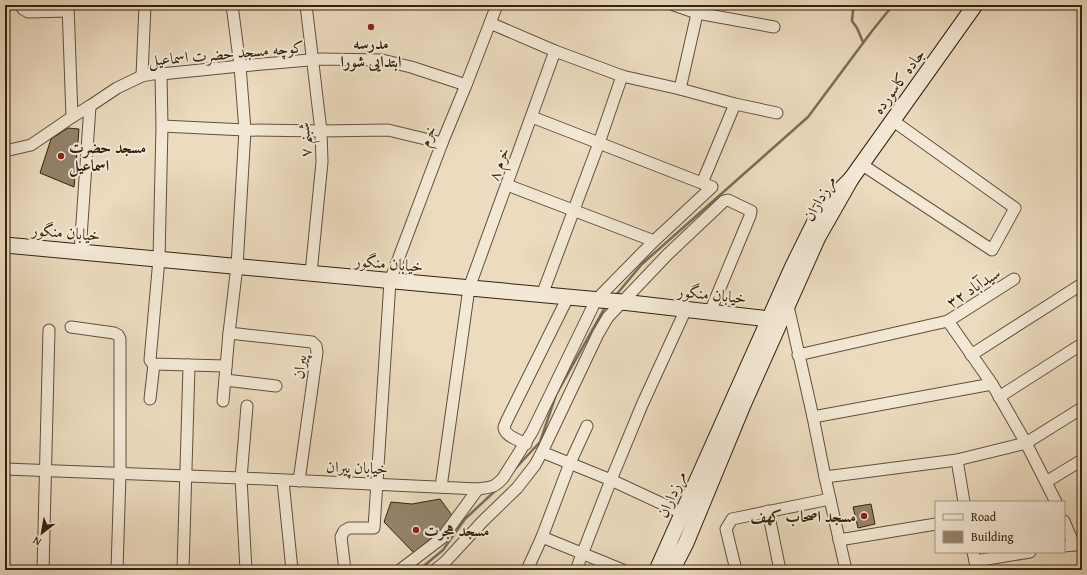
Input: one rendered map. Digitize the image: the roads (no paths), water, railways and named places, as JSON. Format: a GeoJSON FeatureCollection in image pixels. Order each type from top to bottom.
{"type":"FeatureCollection","features":[{"type":"Feature","properties":{"kind":"street"},"geometry":{"type":"LineString","coordinates":[[21,5],[23,9],[28,12],[68,8],[72,116]]}},
{"type":"Feature","properties":{"kind":"street"},"geometry":{"type":"LineString","coordinates":[[142,76],[145,5]]}},
{"type":"Feature","properties":{"kind":"street"},"geometry":{"type":"LineString","coordinates":[[224,401],[229,333],[237,266],[245,130],[240,66],[232,5]]}},
{"type":"Feature","properties":{"kind":"street","name":"شبنم ۷"},"geometry":{"type":"LineString","coordinates":[[306,5],[321,131],[322,162],[311,273]]}},
{"type":"Feature","properties":{"kind":"street","name":"خرم"},"geometry":{"type":"LineString","coordinates":[[345,570],[341,537],[344,531],[349,528],[374,528],[390,281],[442,143],[497,5]]}},
{"type":"Feature","properties":{"kind":"street"},"geometry":{"type":"LineString","coordinates":[[674,5],[698,9],[774,27]]}},
{"type":"Feature","properties":{"kind":"street","name":"جاده کاسورده"},"geometry":{"type":"LineString","coordinates":[[851,179],[975,5]]}},
{"type":"Feature","properties":{"kind":"street"},"geometry":{"type":"LineString","coordinates":[[680,89],[698,9]]}},
{"type":"Feature","properties":{"kind":"street"},"geometry":{"type":"LineString","coordinates":[[490,23],[555,51],[622,76],[777,113]]}},
{"type":"Feature","properties":{"kind":"street","name":"خرم ۸"},"geometry":{"type":"LineString","coordinates":[[441,487],[469,288],[508,185],[555,51]]}},
{"type":"Feature","properties":{"kind":"street","name":"کوچه مسجد حضرت اسماعیل"},"geometry":{"type":"LineString","coordinates":[[5,150],[31,145],[72,116],[117,88],[142,76],[152,74],[320,59],[382,60],[411,67],[466,85]]}},
{"type":"Feature","properties":{"kind":"street"},"geometry":{"type":"LineString","coordinates":[[161,74],[162,126],[159,259],[150,360],[154,364],[226,366]]}},
{"type":"Feature","properties":{"kind":"street"},"geometry":{"type":"LineString","coordinates":[[542,295],[599,143],[622,76]]}},
{"type":"Feature","properties":{"kind":"street"},"geometry":{"type":"LineString","coordinates":[[532,117],[702,183],[735,104]]}},
{"type":"Feature","properties":{"kind":"street"},"geometry":{"type":"LineString","coordinates":[[80,252],[90,106]]}},
{"type":"Feature","properties":{"kind":"street"},"geometry":{"type":"LineString","coordinates":[[861,164],[992,250],[1015,208],[892,120]]}},
{"type":"Feature","properties":{"kind":"street"},"geometry":{"type":"LineString","coordinates":[[162,126],[245,130],[388,130],[442,143]]}},
{"type":"Feature","properties":{"kind":"street","name":"مرزداران"},"geometry":{"type":"LineString","coordinates":[[672,570],[686,543],[743,405],[818,237],[851,179]]}},
{"type":"Feature","properties":{"kind":"street","name":"مرزداران"},"geometry":{"type":"LineString","coordinates":[[657,570],[792,268],[822,209],[851,179]]}},
{"type":"Feature","properties":{"kind":"street","name":"خیابان پیران"},"geometry":{"type":"LineString","coordinates":[[5,469],[478,489],[492,487],[498,484],[503,478],[526,444],[596,300],[654,241],[712,187],[702,183]]}},
{"type":"Feature","properties":{"kind":"street"},"geometry":{"type":"LineString","coordinates":[[508,185],[654,241]]}},
{"type":"Feature","properties":{"kind":"street"},"geometry":{"type":"LineString","coordinates":[[435,570],[445,562],[483,521],[517,488],[532,470],[598,334],[608,317],[667,255],[724,201],[728,200],[751,212],[710,312]]}},
{"type":"Feature","properties":{"kind":"street","name":"خیابان منگور"},"geometry":{"type":"LineString","coordinates":[[5,244],[622,302],[769,318]]}},
{"type":"Feature","properties":{"kind":"street","name":"سیدآباد ۳۲"},"geometry":{"type":"LineString","coordinates":[[798,355],[948,321],[1014,279]]}},
{"type":"Feature","properties":{"kind":"street"},"geometry":{"type":"LineString","coordinates":[[972,355],[1082,284]]}},
{"type":"Feature","properties":{"kind":"street"},"geometry":{"type":"LineString","coordinates":[[526,444],[510,436],[504,427],[506,420],[568,297]]}},
{"type":"Feature","properties":{"kind":"street"},"geometry":{"type":"LineString","coordinates":[[788,306],[846,570]]}},
{"type":"Feature","properties":{"kind":"street"},"geometry":{"type":"LineString","coordinates":[[576,570],[611,480],[686,309]]}},
{"type":"Feature","properties":{"kind":"street"},"geometry":{"type":"LineString","coordinates":[[948,321],[992,384],[1026,443],[1056,501]]}},
{"type":"Feature","properties":{"kind":"street"},"geometry":{"type":"LineString","coordinates":[[71,327],[114,333],[120,338],[120,474],[117,570]]}},
{"type":"Feature","properties":{"kind":"street"},"geometry":{"type":"LineString","coordinates":[[43,570],[49,330]]}},
{"type":"Feature","properties":{"kind":"street","name":"پیران"},"geometry":{"type":"LineString","coordinates":[[229,333],[312,342],[316,346],[317,352],[299,481]]}},
{"type":"Feature","properties":{"kind":"street"},"geometry":{"type":"LineString","coordinates":[[999,397],[1082,344]]}},
{"type":"Feature","properties":{"kind":"street"},"geometry":{"type":"LineString","coordinates":[[150,399],[154,364]]}},
{"type":"Feature","properties":{"kind":"street"},"geometry":{"type":"LineString","coordinates":[[183,570],[188,365]]}},
{"type":"Feature","properties":{"kind":"street"},"geometry":{"type":"LineString","coordinates":[[225,380],[276,386]]}},
{"type":"Feature","properties":{"kind":"street"},"geometry":{"type":"LineString","coordinates":[[813,417],[992,384]]}},
{"type":"Feature","properties":{"kind":"street"},"geometry":{"type":"LineString","coordinates":[[246,570],[241,478],[247,406]]}},
{"type":"Feature","properties":{"kind":"street"},"geometry":{"type":"LineString","coordinates":[[825,477],[957,460],[1026,443],[1082,408]]}},
{"type":"Feature","properties":{"kind":"street"},"geometry":{"type":"LineString","coordinates":[[527,570],[542,537],[570,463],[587,426]]}},
{"type":"Feature","properties":{"kind":"street"},"geometry":{"type":"LineString","coordinates":[[542,452],[611,480],[682,513]]}},
{"type":"Feature","properties":{"kind":"street"},"geometry":{"type":"LineString","coordinates":[[957,460],[964,501]]}},
{"type":"Feature","properties":{"kind":"street"},"geometry":{"type":"LineString","coordinates":[[1046,482],[1082,460]]}},
{"type":"Feature","properties":{"kind":"street"},"geometry":{"type":"LineString","coordinates":[[283,481],[292,570]]}},
{"type":"Feature","properties":{"kind":"street"},"geometry":{"type":"LineString","coordinates":[[400,570],[442,538],[478,489]]}},
{"type":"Feature","properties":{"kind":"street"},"geometry":{"type":"LineString","coordinates":[[736,570],[726,529],[732,519],[830,499]]}},
{"type":"Feature","properties":{"kind":"street"},"geometry":{"type":"LineString","coordinates":[[768,511],[780,570]]}},
{"type":"Feature","properties":{"kind":"street"},"geometry":{"type":"LineString","coordinates":[[840,540],[935,524]]}},
{"type":"Feature","properties":{"kind":"street"},"geometry":{"type":"LineString","coordinates":[[1065,524],[1073,544]]}},
{"type":"Feature","properties":{"kind":"street"},"geometry":{"type":"LineString","coordinates":[[542,537],[623,570]]}},
{"type":"Feature","properties":{"kind":"street"},"geometry":{"type":"LineString","coordinates":[[975,561],[1024,553]]}},
{"type":"Feature","properties":{"kind":"waterway"},"geometry":{"type":"LineString","coordinates":[[858,5],[853,10],[852,21],[863,42]]}},
{"type":"Feature","properties":{"kind":"waterway"},"geometry":{"type":"LineString","coordinates":[[616,295],[642,264],[808,117],[893,5]]}},
{"type":"Feature","properties":{"kind":"waterway"},"geometry":{"type":"LineString","coordinates":[[514,470],[540,442],[556,395],[607,305]]}},
{"type":"Feature","properties":{"kind":"waterway"},"geometry":{"type":"LineString","coordinates":[[419,570],[443,550],[465,519],[496,490]]}},
{"type":"Feature","properties":{"kind":"place","name":"مدرسه ابتدایی شورا"},"geometry":{"type":"Point","coordinates":[371,27]}},
{"type":"Feature","properties":{"kind":"place","name":"مسجد حضرت اسماعیل"},"geometry":{"type":"Point","coordinates":[61,156]}},
{"type":"Feature","properties":{"kind":"place","name":"مسجد اصحاب کهف"},"geometry":{"type":"Point","coordinates":[864,516]}},
{"type":"Feature","properties":{"kind":"place","name":"مسجد هجرت"},"geometry":{"type":"Point","coordinates":[416,530]}}]}
